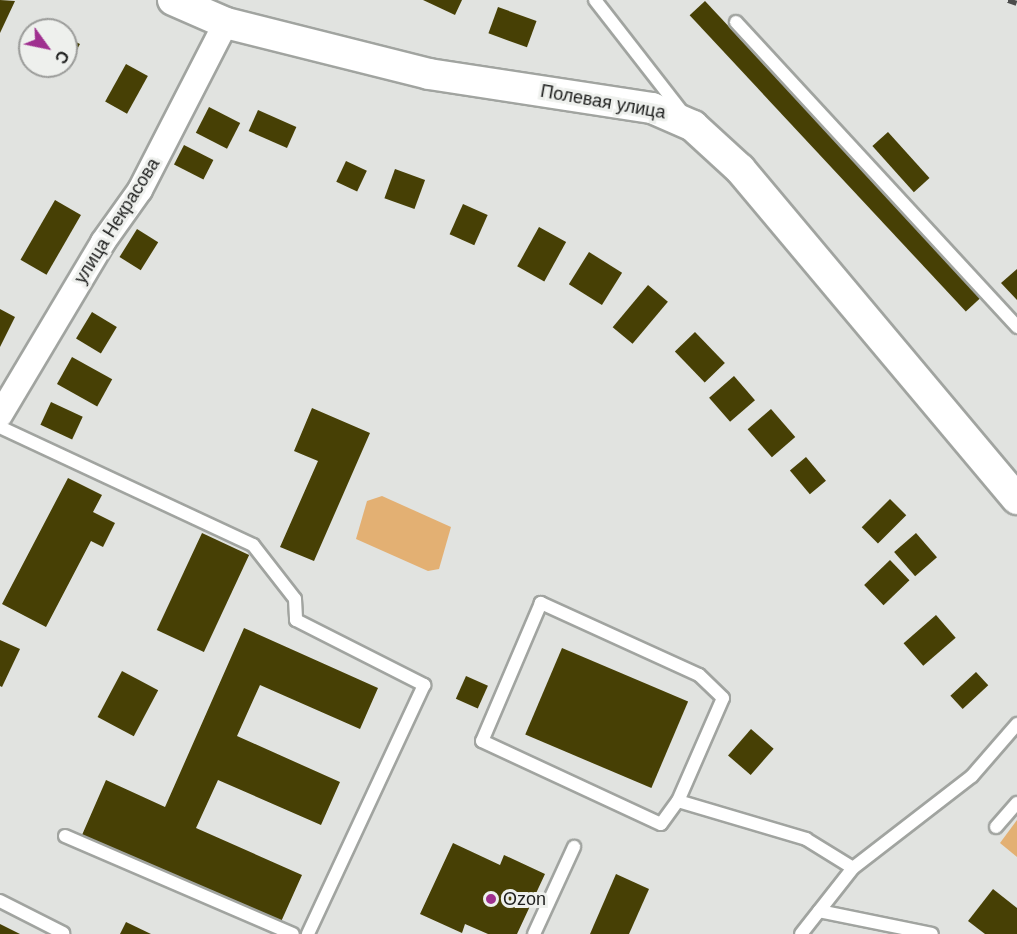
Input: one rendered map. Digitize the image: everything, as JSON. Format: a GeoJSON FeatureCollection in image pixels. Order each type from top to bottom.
{"type":"FeatureCollection","features":[{"type":"Feature","properties":{"kind":"street","name":"Полевая улица"},"geometry":{"type":"LineString","coordinates":[[173,0],[226,23],[429,74],[652,108],[693,126],[740,169],[1015,491]]}},
{"type":"Feature","properties":{"kind":"street","name":"улица Некрасова"},"geometry":{"type":"LineString","coordinates":[[0,415],[103,242],[140,190],[226,23]]}},
{"type":"Feature","properties":{"kind":"lane"},"geometry":{"type":"LineString","coordinates":[[595,0],[693,126]]}},
{"type":"Feature","properties":{"kind":"lane"},"geometry":{"type":"LineString","coordinates":[[736,22],[1017,327]]}},
{"type":"Feature","properties":{"kind":"lane"},"geometry":{"type":"LineString","coordinates":[[0,427],[253,545],[295,599],[296,620],[424,685],[308,934]]}},
{"type":"Feature","properties":{"kind":"lane"},"geometry":{"type":"LineString","coordinates":[[541,603],[699,675],[723,698],[678,801],[661,824],[482,741],[541,603]]}},
{"type":"Feature","properties":{"kind":"lane"},"geometry":{"type":"LineString","coordinates":[[801,934],[853,868],[972,776],[1017,724]]}},
{"type":"Feature","properties":{"kind":"lane"},"geometry":{"type":"LineString","coordinates":[[678,801],[806,839],[853,868]]}},
{"type":"Feature","properties":{"kind":"lane"},"geometry":{"type":"LineString","coordinates":[[996,826],[1017,803]]}},
{"type":"Feature","properties":{"kind":"lane"},"geometry":{"type":"LineString","coordinates":[[65,836],[294,934]]}},
{"type":"Feature","properties":{"kind":"lane"},"geometry":{"type":"LineString","coordinates":[[534,934],[574,847]]}},
{"type":"Feature","properties":{"kind":"lane"},"geometry":{"type":"LineString","coordinates":[[0,901],[63,933]]}},
{"type":"Feature","properties":{"kind":"lane"},"geometry":{"type":"LineString","coordinates":[[819,911],[932,934]]}},
{"type":"Feature","properties":{"kind":"shaded area"},"geometry":{"type":"Polygon","coordinates":[[[382,496],[451,527],[439,569],[428,571],[356,539],[367,501],[382,496]]]}},
{"type":"Feature","properties":{"kind":"shaded area"},"geometry":{"type":"Polygon","coordinates":[[[1017,820],[1017,857],[1000,843],[1017,820]]]}},
{"type":"Feature","properties":{"kind":"building"},"geometry":{"type":"Polygon","coordinates":[[[0,0],[15,1],[0,33],[0,0]]]}},
{"type":"Feature","properties":{"kind":"building"},"geometry":{"type":"Polygon","coordinates":[[[423,0],[462,0],[455,15],[423,0]]]}},
{"type":"Feature","properties":{"kind":"building"},"geometry":{"type":"Polygon","coordinates":[[[705,1],[981,297],[966,312],[690,15],[705,1]]]}},
{"type":"Feature","properties":{"kind":"building"},"geometry":{"type":"Polygon","coordinates":[[[498,7],[537,21],[527,47],[488,33],[498,7]]]}},
{"type":"Feature","properties":{"kind":"building"},"geometry":{"type":"Polygon","coordinates":[[[126,64],[148,76],[127,114],[105,102],[126,64]]]}},
{"type":"Feature","properties":{"kind":"building"},"geometry":{"type":"Polygon","coordinates":[[[209,107],[240,123],[227,149],[196,133],[209,107]]]}},
{"type":"Feature","properties":{"kind":"building"},"geometry":{"type":"Polygon","coordinates":[[[258,110],[296,127],[287,148],[249,131],[258,110]]]}},
{"type":"Feature","properties":{"kind":"building"},"geometry":{"type":"Polygon","coordinates":[[[888,132],[929,178],[914,192],[872,146],[888,132]]]}},
{"type":"Feature","properties":{"kind":"building"},"geometry":{"type":"Polygon","coordinates":[[[184,145],[213,160],[203,180],[174,165],[184,145]]]}},
{"type":"Feature","properties":{"kind":"building"},"geometry":{"type":"Polygon","coordinates":[[[346,161],[367,171],[357,192],[336,182],[346,161]]]}},
{"type":"Feature","properties":{"kind":"building"},"geometry":{"type":"Polygon","coordinates":[[[395,169],[425,180],[414,209],[384,198],[395,169]]]}},
{"type":"Feature","properties":{"kind":"building"},"geometry":{"type":"Polygon","coordinates":[[[55,200],[81,215],[46,275],[21,260],[55,200]]]}},
{"type":"Feature","properties":{"kind":"building"},"geometry":{"type":"Polygon","coordinates":[[[463,204],[488,215],[474,245],[450,234],[463,204]]]}},
{"type":"Feature","properties":{"kind":"building"},"geometry":{"type":"Polygon","coordinates":[[[539,227],[566,242],[544,281],[517,266],[539,227]]]}},
{"type":"Feature","properties":{"kind":"building"},"geometry":{"type":"Polygon","coordinates":[[[137,229],[158,242],[141,270],[120,257],[137,229]]]}},
{"type":"Feature","properties":{"kind":"building"},"geometry":{"type":"Polygon","coordinates":[[[589,252],[622,273],[602,305],[569,284],[589,252]]]}},
{"type":"Feature","properties":{"kind":"building"},"geometry":{"type":"Polygon","coordinates":[[[1017,269],[1017,300],[1001,283],[1017,269]]]}},
{"type":"Feature","properties":{"kind":"building"},"geometry":{"type":"Polygon","coordinates":[[[648,285],[668,302],[633,344],[613,327],[648,285]]]}},
{"type":"Feature","properties":{"kind":"building"},"geometry":{"type":"Polygon","coordinates":[[[0,309],[15,317],[0,347],[0,309]]]}},
{"type":"Feature","properties":{"kind":"building"},"geometry":{"type":"Polygon","coordinates":[[[92,312],[117,327],[101,354],[76,339],[92,312]]]}},
{"type":"Feature","properties":{"kind":"building"},"geometry":{"type":"Polygon","coordinates":[[[695,332],[725,363],[705,382],[675,351],[695,332]]]}},
{"type":"Feature","properties":{"kind":"building"},"geometry":{"type":"Polygon","coordinates":[[[72,357],[112,379],[97,406],[57,384],[72,357]]]}},
{"type":"Feature","properties":{"kind":"building"},"geometry":{"type":"Polygon","coordinates":[[[734,376],[755,400],[730,422],[709,398],[734,376]]]}},
{"type":"Feature","properties":{"kind":"building"},"geometry":{"type":"Polygon","coordinates":[[[51,402],[83,417],[72,439],[40,425],[51,402]]]}},
{"type":"Feature","properties":{"kind":"building"},"geometry":{"type":"Polygon","coordinates":[[[312,408],[370,433],[314,561],[280,547],[318,461],[294,451],[312,408]]]}},
{"type":"Feature","properties":{"kind":"building"},"geometry":{"type":"Polygon","coordinates":[[[771,409],[795,437],[772,457],[748,429],[771,409]]]}},
{"type":"Feature","properties":{"kind":"building"},"geometry":{"type":"Polygon","coordinates":[[[806,457],[826,481],[810,494],[790,470],[806,457]]]}},
{"type":"Feature","properties":{"kind":"building"},"geometry":{"type":"Polygon","coordinates":[[[68,478],[102,495],[93,512],[115,523],[103,547],[91,541],[46,627],[2,604],[68,478]]]}},
{"type":"Feature","properties":{"kind":"building"},"geometry":{"type":"Polygon","coordinates":[[[890,499],[906,515],[878,544],[862,527],[890,499]]]}},
{"type":"Feature","properties":{"kind":"building"},"geometry":{"type":"Polygon","coordinates":[[[202,533],[249,555],[204,652],[157,630],[202,533]]]}},
{"type":"Feature","properties":{"kind":"building"},"geometry":{"type":"Polygon","coordinates":[[[916,533],[937,557],[915,576],[894,552],[916,533]]]}},
{"type":"Feature","properties":{"kind":"building"},"geometry":{"type":"Polygon","coordinates":[[[890,560],[909,580],[884,605],[864,585],[890,560]]]}},
{"type":"Feature","properties":{"kind":"building"},"geometry":{"type":"Polygon","coordinates":[[[936,615],[956,638],[923,666],[904,643],[936,615]]]}},
{"type":"Feature","properties":{"kind":"building"},"geometry":{"type":"Polygon","coordinates":[[[244,628],[378,688],[360,729],[260,685],[237,736],[340,782],[321,825],[218,780],[196,828],[302,875],[280,924],[82,835],[106,780],[165,807],[244,628]]]}},
{"type":"Feature","properties":{"kind":"building"},"geometry":{"type":"Polygon","coordinates":[[[0,640],[20,649],[2,687],[0,686],[0,640]]]}},
{"type":"Feature","properties":{"kind":"building"},"geometry":{"type":"Polygon","coordinates":[[[562,648],[688,702],[651,788],[525,735],[562,648]]]}},
{"type":"Feature","properties":{"kind":"building"},"geometry":{"type":"Polygon","coordinates":[[[122,671],[158,690],[134,736],[98,717],[122,671]]]}},
{"type":"Feature","properties":{"kind":"building"},"geometry":{"type":"Polygon","coordinates":[[[976,672],[988,685],[963,709],[950,696],[976,672]]]}},
{"type":"Feature","properties":{"kind":"building"},"geometry":{"type":"Polygon","coordinates":[[[466,676],[488,686],[478,709],[456,699],[466,676]]]}},
{"type":"Feature","properties":{"kind":"building"},"geometry":{"type":"Polygon","coordinates":[[[751,729],[774,749],[751,775],[728,755],[751,729]]]}},
{"type":"Feature","properties":{"kind":"building"},"geometry":{"type":"Polygon","coordinates":[[[453,843],[500,865],[504,855],[545,874],[517,934],[488,934],[465,924],[462,933],[420,914],[453,843]]]}},
{"type":"Feature","properties":{"kind":"building"},"geometry":{"type":"Polygon","coordinates":[[[616,874],[649,889],[629,934],[590,934],[616,874]]]}},
{"type":"Feature","properties":{"kind":"building"},"geometry":{"type":"Polygon","coordinates":[[[993,889],[1017,908],[1017,934],[985,934],[968,921],[993,889]]]}},
{"type":"Feature","properties":{"kind":"building"},"geometry":{"type":"Polygon","coordinates":[[[126,922],[151,934],[120,934],[126,922]]]}},
{"type":"Feature","properties":{"kind":"building"},"geometry":{"type":"Polygon","coordinates":[[[0,924],[20,934],[0,934],[0,924]]]}},
{"type":"Feature","properties":{"kind":"railway"},"geometry":{"type":"LineString","coordinates":[[1008,0],[1017,3]]}},
{"type":"Feature","properties":{"kind":"place","name":"Ozon"},"geometry":{"type":"Point","coordinates":[491,899]}}]}
